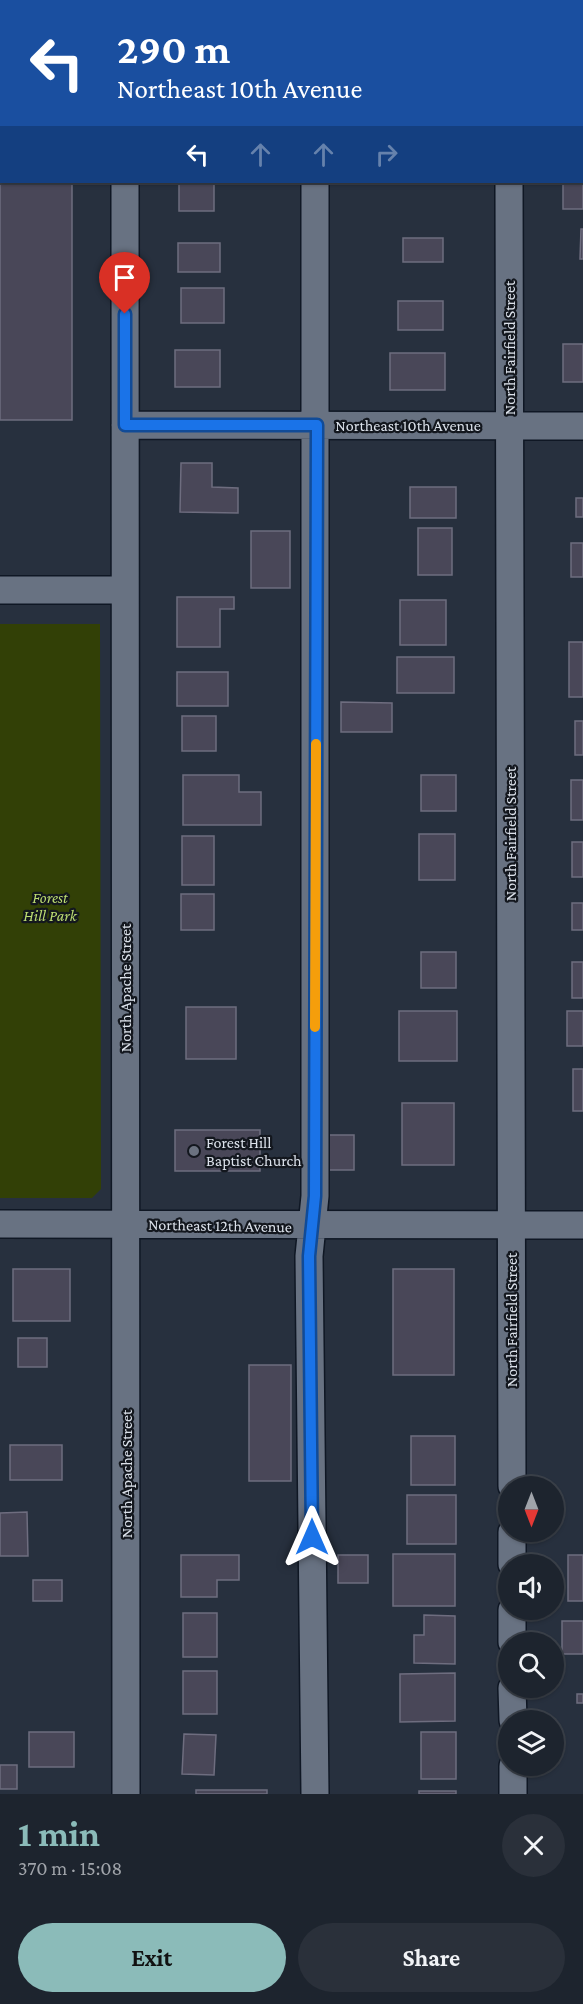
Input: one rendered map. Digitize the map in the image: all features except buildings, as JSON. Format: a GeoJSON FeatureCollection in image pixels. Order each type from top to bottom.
{"type":"FeatureCollection","features":[{"type":"Feature","properties":{"kind":"street","name":"North Apache Street"},"geometry":{"type":"LineString","coordinates":[[125,183],[126,1794]]}},
{"type":"Feature","properties":{"kind":"street"},"geometry":{"type":"LineString","coordinates":[[315,183],[317,425],[315,1173],[309,1256],[315,1794]]}},
{"type":"Feature","properties":{"kind":"street","name":"North Fairfield Street"},"geometry":{"type":"LineString","coordinates":[[509,183],[512,1476]]}},
{"type":"Feature","properties":{"kind":"street","name":"Northeast 10th Avenue"},"geometry":{"type":"LineString","coordinates":[[125,425],[583,426]]}},
{"type":"Feature","properties":{"kind":"street"},"geometry":{"type":"LineString","coordinates":[[0,590],[124,590]]}},
{"type":"Feature","properties":{"kind":"street","name":"Northeast 12th Avenue"},"geometry":{"type":"LineString","coordinates":[[0,1224],[583,1225]]}},
{"type":"Feature","properties":{"kind":"street"},"geometry":{"type":"LineString","coordinates":[[513,1776],[513,1794]]}},
{"type":"Feature","properties":{"kind":"green space","name":"Forest Hill Park"},"geometry":{"type":"Polygon","coordinates":[[[0,624],[100,624],[101,1189],[92,1198],[0,1198],[0,624]]]}},
{"type":"Feature","properties":{"kind":"slow traffic"},"geometry":{"type":"LineString","coordinates":[[315,1027],[316,744]]}},
{"type":"Feature","properties":{"kind":"place","name":"Forest Hill Baptist Church"},"geometry":{"type":"Point","coordinates":[194,1151]}},
{"type":"Feature","properties":{"kind":"route"},"geometry":{"type":"LineString","coordinates":[[125,314],[125,425],[317,425],[315,1196],[309,1256],[312,1537]]}}]}
